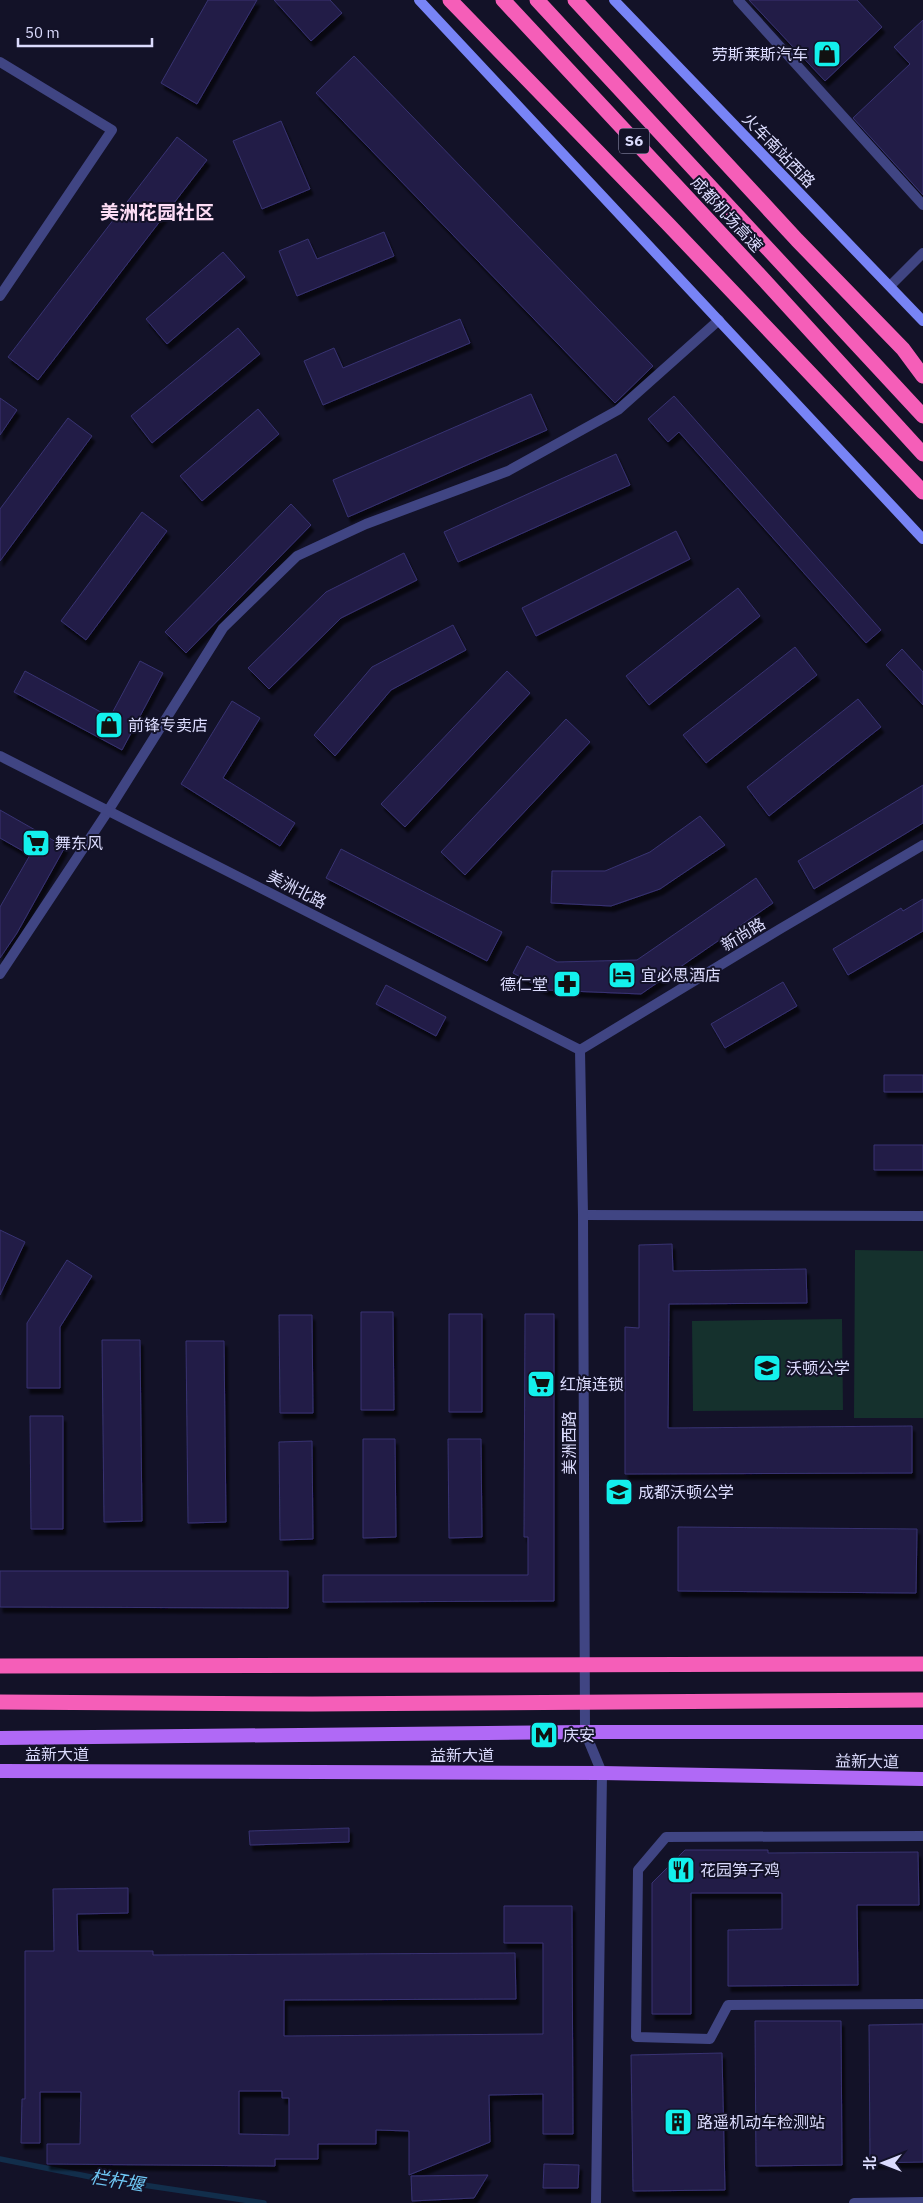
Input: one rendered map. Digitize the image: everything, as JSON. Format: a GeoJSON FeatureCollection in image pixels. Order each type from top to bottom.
{"type":"FeatureCollection","features":[{"type":"Feature","properties":{"kind":"highway"},"geometry":{"type":"LineString","coordinates":[[450,0],[668,224],[923,492]]}},
{"type":"Feature","properties":{"kind":"highway","name":"成都机场高速"},"geometry":{"type":"LineString","coordinates":[[503,0],[772,288],[923,454]]}},
{"type":"Feature","properties":{"kind":"highway","name":"成都机场高速"},"geometry":{"type":"LineString","coordinates":[[537,0],[923,416]]}},
{"type":"Feature","properties":{"kind":"highway"},"geometry":{"type":"LineString","coordinates":[[575,0],[797,240],[903,349],[923,376]]}},
{"type":"Feature","properties":{"kind":"highway"},"geometry":{"type":"LineString","coordinates":[[0,1666],[923,1664]]}},
{"type":"Feature","properties":{"kind":"highway"},"geometry":{"type":"LineString","coordinates":[[0,1702],[322,1704],[923,1700]]}},
{"type":"Feature","properties":{"kind":"main road"},"geometry":{"type":"LineString","coordinates":[[420,0],[923,539]]}},
{"type":"Feature","properties":{"kind":"main road","name":"火车南站西路"},"geometry":{"type":"LineString","coordinates":[[614,0],[923,321]]}},
{"type":"Feature","properties":{"kind":"main road","name":"益新大道"},"geometry":{"type":"LineString","coordinates":[[0,1738],[585,1732],[923,1732]]}},
{"type":"Feature","properties":{"kind":"main road","name":"益新大道"},"geometry":{"type":"LineString","coordinates":[[0,1772],[602,1773],[923,1779]]}},
{"type":"Feature","properties":{"kind":"street"},"geometry":{"type":"LineString","coordinates":[[738,0],[923,205]]}},
{"type":"Feature","properties":{"kind":"street"},"geometry":{"type":"LineString","coordinates":[[0,62],[112,130],[0,296]]}},
{"type":"Feature","properties":{"kind":"street"},"geometry":{"type":"LineString","coordinates":[[890,286],[923,253]]}},
{"type":"Feature","properties":{"kind":"street"},"geometry":{"type":"LineString","coordinates":[[0,974],[108,811],[224,628],[297,556],[366,524],[508,471],[618,410],[718,320]]}},
{"type":"Feature","properties":{"kind":"street","name":"美洲北路"},"geometry":{"type":"LineString","coordinates":[[0,756],[580,1050]]}},
{"type":"Feature","properties":{"kind":"street","name":"新尚路"},"geometry":{"type":"LineString","coordinates":[[580,1050],[923,845]]}},
{"type":"Feature","properties":{"kind":"street","name":"美洲西路"},"geometry":{"type":"LineString","coordinates":[[580,1050],[583,1215],[585,1732],[602,1773]]}},
{"type":"Feature","properties":{"kind":"street"},"geometry":{"type":"LineString","coordinates":[[583,1215],[923,1216]]}},
{"type":"Feature","properties":{"kind":"street"},"geometry":{"type":"LineString","coordinates":[[596,2203],[602,1773]]}},
{"type":"Feature","properties":{"kind":"street"},"geometry":{"type":"LineString","coordinates":[[923,1836],[666,1837],[638,1870],[636,2037],[710,2039],[728,2006],[923,2004]]}},
{"type":"Feature","properties":{"kind":"street"},"geometry":{"type":"LineString","coordinates":[[854,2203],[923,2202]]}},
{"type":"Feature","properties":{"kind":"green space"},"geometry":{"type":"Polygon","coordinates":[[[855,1250],[923,1251],[923,1418],[854,1418],[855,1250]]]}},
{"type":"Feature","properties":{"kind":"green space"},"geometry":{"type":"Polygon","coordinates":[[[842,1319],[843,1410],[693,1411],[692,1321],[842,1319]]]}},
{"type":"Feature","properties":{"kind":"building"},"geometry":{"type":"Polygon","coordinates":[[[208,0],[257,0],[197,104],[161,83],[208,0]]]}},
{"type":"Feature","properties":{"kind":"building"},"geometry":{"type":"Polygon","coordinates":[[[274,0],[330,0],[342,13],[311,41],[274,0]]]}},
{"type":"Feature","properties":{"kind":"building","name":"劳斯莱斯汽车"},"geometry":{"type":"Polygon","coordinates":[[[749,0],[857,0],[882,27],[825,81],[749,0]]]}},
{"type":"Feature","properties":{"kind":"building"},"geometry":{"type":"Polygon","coordinates":[[[923,20],[923,195],[853,118],[910,64],[894,47],[923,20]]]}},
{"type":"Feature","properties":{"kind":"building"},"geometry":{"type":"Polygon","coordinates":[[[354,56],[653,366],[615,403],[316,93],[354,56]]]}},
{"type":"Feature","properties":{"kind":"building"},"geometry":{"type":"Polygon","coordinates":[[[281,121],[310,189],[262,209],[233,141],[281,121]]]}},
{"type":"Feature","properties":{"kind":"building"},"geometry":{"type":"Polygon","coordinates":[[[177,137],[207,160],[38,380],[8,357],[177,137]]]}},
{"type":"Feature","properties":{"kind":"building"},"geometry":{"type":"Polygon","coordinates":[[[384,232],[394,256],[297,296],[279,251],[308,239],[317,259],[384,232]]]}},
{"type":"Feature","properties":{"kind":"building"},"geometry":{"type":"Polygon","coordinates":[[[223,252],[245,277],[167,344],[146,319],[223,252]]]}},
{"type":"Feature","properties":{"kind":"building"},"geometry":{"type":"Polygon","coordinates":[[[460,319],[470,343],[323,405],[304,361],[334,348],[343,368],[460,319]]]}},
{"type":"Feature","properties":{"kind":"building"},"geometry":{"type":"Polygon","coordinates":[[[238,328],[260,354],[152,443],[131,416],[238,328]]]}},
{"type":"Feature","properties":{"kind":"building"},"geometry":{"type":"Polygon","coordinates":[[[531,394],[547,430],[348,517],[333,480],[531,394]]]}},
{"type":"Feature","properties":{"kind":"building"},"geometry":{"type":"Polygon","coordinates":[[[674,396],[881,630],[866,643],[679,432],[668,442],[648,419],[674,396]]]}},
{"type":"Feature","properties":{"kind":"building"},"geometry":{"type":"Polygon","coordinates":[[[0,398],[17,410],[0,435],[0,398]]]}},
{"type":"Feature","properties":{"kind":"building"},"geometry":{"type":"Polygon","coordinates":[[[258,409],[279,434],[202,501],[180,476],[258,409]]]}},
{"type":"Feature","properties":{"kind":"building"},"geometry":{"type":"Polygon","coordinates":[[[68,418],[92,436],[0,561],[0,509],[68,418]]]}},
{"type":"Feature","properties":{"kind":"building"},"geometry":{"type":"Polygon","coordinates":[[[616,454],[630,485],[458,562],[444,532],[616,454]]]}},
{"type":"Feature","properties":{"kind":"building"},"geometry":{"type":"Polygon","coordinates":[[[291,504],[311,525],[186,653],[165,632],[291,504]]]}},
{"type":"Feature","properties":{"kind":"building"},"geometry":{"type":"Polygon","coordinates":[[[142,512],[167,531],[86,640],[61,621],[142,512]]]}},
{"type":"Feature","properties":{"kind":"building"},"geometry":{"type":"Polygon","coordinates":[[[676,531],[690,559],[536,636],[522,608],[676,531]]]}},
{"type":"Feature","properties":{"kind":"building"},"geometry":{"type":"Polygon","coordinates":[[[404,553],[417,580],[341,618],[269,689],[248,668],[326,592],[404,553]]]}},
{"type":"Feature","properties":{"kind":"building"},"geometry":{"type":"Polygon","coordinates":[[[738,588],[760,616],[649,705],[626,676],[738,588]]]}},
{"type":"Feature","properties":{"kind":"building"},"geometry":{"type":"Polygon","coordinates":[[[453,625],[466,650],[391,690],[335,756],[314,735],[372,667],[453,625]]]}},
{"type":"Feature","properties":{"kind":"building"},"geometry":{"type":"Polygon","coordinates":[[[795,647],[817,675],[706,763],[683,735],[795,647]]]}},
{"type":"Feature","properties":{"kind":"building"},"geometry":{"type":"Polygon","coordinates":[[[902,649],[923,672],[923,705],[886,665],[902,649]]]}},
{"type":"Feature","properties":{"kind":"building"},"geometry":{"type":"Polygon","coordinates":[[[140,661],[163,673],[122,750],[14,692],[25,671],[110,717],[140,661]]]}},
{"type":"Feature","properties":{"kind":"building"},"geometry":{"type":"Polygon","coordinates":[[[507,671],[530,693],[405,827],[381,804],[507,671]]]}},
{"type":"Feature","properties":{"kind":"building"},"geometry":{"type":"Polygon","coordinates":[[[858,699],[881,727],[769,816],[747,787],[858,699]]]}},
{"type":"Feature","properties":{"kind":"building"},"geometry":{"type":"Polygon","coordinates":[[[232,701],[260,718],[223,778],[295,823],[280,846],[181,784],[232,701]]]}},
{"type":"Feature","properties":{"kind":"building"},"geometry":{"type":"Polygon","coordinates":[[[566,719],[590,742],[465,875],[441,852],[566,719]]]}},
{"type":"Feature","properties":{"kind":"building"},"geometry":{"type":"Polygon","coordinates":[[[923,785],[923,823],[814,889],[798,861],[923,785]]]}},
{"type":"Feature","properties":{"kind":"building"},"geometry":{"type":"Polygon","coordinates":[[[0,810],[65,847],[17,933],[0,958],[0,907],[30,855],[0,838],[0,810]]]}},
{"type":"Feature","properties":{"kind":"building"},"geometry":{"type":"Polygon","coordinates":[[[700,816],[725,845],[660,889],[611,906],[551,903],[552,871],[605,871],[650,852],[700,816]]]}},
{"type":"Feature","properties":{"kind":"building"},"geometry":{"type":"Polygon","coordinates":[[[341,849],[502,932],[487,961],[326,878],[341,849]]]}},
{"type":"Feature","properties":{"kind":"building"},"geometry":{"type":"Polygon","coordinates":[[[756,878],[773,903],[641,994],[545,990],[513,973],[527,946],[557,962],[637,960],[756,878]]]}},
{"type":"Feature","properties":{"kind":"building"},"geometry":{"type":"Polygon","coordinates":[[[923,899],[923,931],[848,975],[833,949],[901,908],[903,911],[923,899]]]}},
{"type":"Feature","properties":{"kind":"building"},"geometry":{"type":"Polygon","coordinates":[[[783,982],[797,1006],[725,1048],[711,1024],[783,982]]]}},
{"type":"Feature","properties":{"kind":"building"},"geometry":{"type":"Polygon","coordinates":[[[386,985],[446,1017],[436,1036],[376,1004],[386,985]]]}},
{"type":"Feature","properties":{"kind":"building"},"geometry":{"type":"Polygon","coordinates":[[[884,1075],[923,1075],[923,1092],[884,1092],[884,1075]]]}},
{"type":"Feature","properties":{"kind":"building"},"geometry":{"type":"Polygon","coordinates":[[[874,1145],[923,1145],[923,1170],[874,1170],[874,1145]]]}},
{"type":"Feature","properties":{"kind":"building"},"geometry":{"type":"Polygon","coordinates":[[[0,1230],[25,1242],[0,1295],[0,1230]]]}},
{"type":"Feature","properties":{"kind":"building"},"geometry":{"type":"Polygon","coordinates":[[[672,1244],[673,1271],[806,1269],[807,1303],[669,1304],[668,1428],[912,1426],[912,1473],[625,1474],[625,1327],[639,1328],[639,1245],[672,1244]]]}},
{"type":"Feature","properties":{"kind":"building"},"geometry":{"type":"Polygon","coordinates":[[[67,1260],[92,1276],[60,1327],[60,1388],[27,1388],[27,1323],[67,1260]]]}},
{"type":"Feature","properties":{"kind":"building"},"geometry":{"type":"Polygon","coordinates":[[[361,1312],[393,1312],[394,1410],[361,1410],[361,1312]]]}},
{"type":"Feature","properties":{"kind":"building"},"geometry":{"type":"Polygon","coordinates":[[[449,1314],[482,1314],[482,1412],[449,1412],[449,1314]]]}},
{"type":"Feature","properties":{"kind":"building"},"geometry":{"type":"Polygon","coordinates":[[[525,1314],[554,1314],[554,1601],[323,1602],[323,1575],[528,1575],[528,1537],[524,1537],[525,1314]]]}},
{"type":"Feature","properties":{"kind":"building"},"geometry":{"type":"Polygon","coordinates":[[[279,1315],[312,1315],[313,1413],[280,1413],[279,1315]]]}},
{"type":"Feature","properties":{"kind":"building"},"geometry":{"type":"Polygon","coordinates":[[[102,1340],[140,1340],[142,1521],[104,1522],[102,1340]]]}},
{"type":"Feature","properties":{"kind":"building"},"geometry":{"type":"Polygon","coordinates":[[[186,1341],[224,1341],[226,1522],[188,1523],[186,1341]]]}},
{"type":"Feature","properties":{"kind":"building"},"geometry":{"type":"Polygon","coordinates":[[[30,1416],[63,1416],[63,1529],[31,1529],[30,1416]]]}},
{"type":"Feature","properties":{"kind":"building"},"geometry":{"type":"Polygon","coordinates":[[[363,1439],[395,1439],[396,1537],[363,1538],[363,1439]]]}},
{"type":"Feature","properties":{"kind":"building"},"geometry":{"type":"Polygon","coordinates":[[[448,1439],[481,1439],[482,1537],[449,1538],[448,1439]]]}},
{"type":"Feature","properties":{"kind":"building"},"geometry":{"type":"Polygon","coordinates":[[[312,1441],[313,1539],[280,1540],[279,1442],[312,1441]]]}},
{"type":"Feature","properties":{"kind":"building"},"geometry":{"type":"Polygon","coordinates":[[[678,1527],[917,1529],[916,1593],[678,1591],[678,1527]]]}},
{"type":"Feature","properties":{"kind":"building"},"geometry":{"type":"Polygon","coordinates":[[[0,1571],[288,1571],[288,1608],[0,1607],[0,1571]]]}},
{"type":"Feature","properties":{"kind":"building"},"geometry":{"type":"Polygon","coordinates":[[[349,1828],[349,1842],[250,1845],[249,1831],[349,1828]]]}},
{"type":"Feature","properties":{"kind":"building"},"geometry":{"type":"Polygon","coordinates":[[[685,1850],[768,1850],[768,1853],[918,1852],[919,1905],[857,1905],[858,1985],[728,1986],[728,1930],[782,1929],[782,1893],[691,1893],[691,2014],[652,2014],[652,1883],[685,1850]]]}},
{"type":"Feature","properties":{"kind":"building"},"geometry":{"type":"Polygon","coordinates":[[[128,1888],[128,1913],[77,1914],[78,1951],[153,1951],[153,1955],[515,1953],[516,1999],[284,2000],[284,2036],[543,2034],[543,1943],[504,1943],[504,1906],[572,1906],[573,2134],[543,2134],[543,2094],[489,2095],[490,2142],[409,2175],[409,2131],[376,2130],[376,2144],[318,2144],[318,2159],[275,2159],[275,2166],[47,2164],[47,2144],[80,2144],[81,2092],[40,2092],[40,2143],[21,2143],[22,2099],[25,2099],[25,1951],[54,1951],[53,1889],[128,1888]],[[239,2091],[239,2134],[289,2135],[289,2098],[282,2098],[282,2091],[239,2091]]]}},
{"type":"Feature","properties":{"kind":"building"},"geometry":{"type":"Polygon","coordinates":[[[755,2021],[841,2021],[842,2165],[756,2166],[755,2021]]]}},
{"type":"Feature","properties":{"kind":"building"},"geometry":{"type":"Polygon","coordinates":[[[923,2024],[923,2162],[870,2163],[869,2025],[923,2024]]]}},
{"type":"Feature","properties":{"kind":"building","name":"路遥机动车检测站"},"geometry":{"type":"Polygon","coordinates":[[[722,2053],[725,2190],[633,2191],[631,2055],[722,2053]]]}},
{"type":"Feature","properties":{"kind":"building"},"geometry":{"type":"Polygon","coordinates":[[[544,2164],[579,2165],[578,2188],[543,2188],[544,2164]]]}},
{"type":"Feature","properties":{"kind":"building"},"geometry":{"type":"Polygon","coordinates":[[[488,2175],[474,2198],[412,2201],[411,2176],[488,2175]]]}},
{"type":"Feature","properties":{"kind":"waterway","name":"栏杆堰"},"geometry":{"type":"LineString","coordinates":[[0,2159],[96,2178],[264,2203]]}},
{"type":"Feature","properties":{"kind":"place","name":"劳斯莱斯汽车"},"geometry":{"type":"Point","coordinates":[827,54]}},
{"type":"Feature","properties":{"kind":"place","name":"前锋专卖店"},"geometry":{"type":"Point","coordinates":[109,725]}},
{"type":"Feature","properties":{"kind":"place","name":"舞东风"},"geometry":{"type":"Point","coordinates":[36,843]}},
{"type":"Feature","properties":{"kind":"place","name":"宜必思酒店"},"geometry":{"type":"Point","coordinates":[622,975]}},
{"type":"Feature","properties":{"kind":"place","name":"德仁堂"},"geometry":{"type":"Point","coordinates":[567,984]}},
{"type":"Feature","properties":{"kind":"place","name":"沃顿公学"},"geometry":{"type":"Point","coordinates":[767,1368]}},
{"type":"Feature","properties":{"kind":"place","name":"红旗连锁"},"geometry":{"type":"Point","coordinates":[541,1384]}},
{"type":"Feature","properties":{"kind":"place","name":"成都沃顿公学"},"geometry":{"type":"Point","coordinates":[619,1492]}},
{"type":"Feature","properties":{"kind":"place","name":"庆安"},"geometry":{"type":"Point","coordinates":[544,1735]}},
{"type":"Feature","properties":{"kind":"place","name":"花园笋子鸡"},"geometry":{"type":"Point","coordinates":[681,1870]}},
{"type":"Feature","properties":{"kind":"place","name":"路遥机动车检测站"},"geometry":{"type":"Point","coordinates":[678,2122]}},
{"type":"Feature","properties":{"kind":"district","name":"美洲花园社区"},"geometry":{"type":"Point","coordinates":[157,212]}}]}
